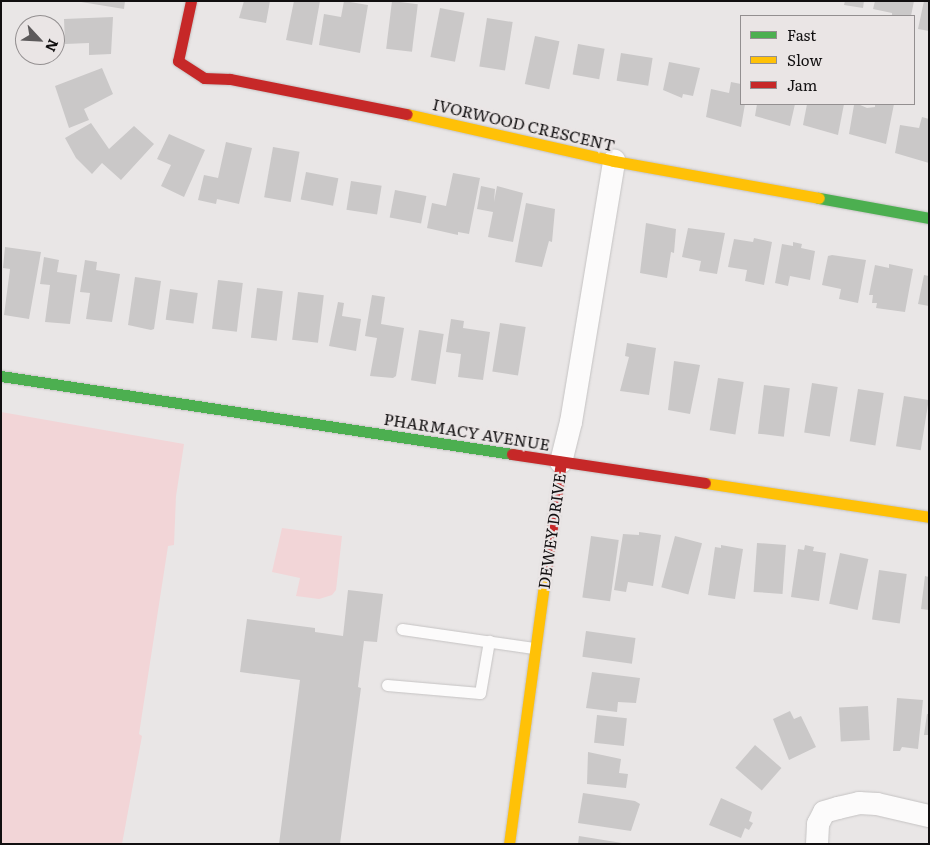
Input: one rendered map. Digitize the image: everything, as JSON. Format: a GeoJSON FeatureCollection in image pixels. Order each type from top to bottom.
{"type":"FeatureCollection","features":[{"type":"Feature","properties":{"kind":"street","name":"IVORWOOD CRESCENT"},"geometry":{"type":"LineString","coordinates":[[191,1],[178,61],[204,78],[230,79],[440,121],[614,161],[929,218]]}},
{"type":"Feature","properties":{"kind":"street","name":"DEWEY DRIVE"},"geometry":{"type":"LineString","coordinates":[[509,844],[534,648],[561,462],[571,422],[614,161]]}},
{"type":"Feature","properties":{"kind":"street","name":"PHARMACY AVENUE"},"geometry":{"type":"LineString","coordinates":[[1,376],[929,517]]}},
{"type":"Feature","properties":{"kind":"street"},"geometry":{"type":"LineString","coordinates":[[817,844],[818,824],[824,812],[838,808],[859,803],[877,804],[929,816]]}},
{"type":"Feature","properties":{"kind":"lane"},"geometry":{"type":"LineString","coordinates":[[402,629],[534,648]]}},
{"type":"Feature","properties":{"kind":"lane"},"geometry":{"type":"LineString","coordinates":[[387,685],[480,693],[489,641]]}},
{"type":"Feature","properties":{"kind":"shaded area"},"geometry":{"type":"Polygon","coordinates":[[[1,412],[184,444],[176,496],[174,545],[168,546],[139,734],[142,736],[122,844],[1,844],[1,412]]]}},
{"type":"Feature","properties":{"kind":"shaded area"},"geometry":{"type":"Polygon","coordinates":[[[282,528],[342,536],[336,590],[332,595],[319,599],[296,596],[300,578],[272,572],[282,528]]]}},
{"type":"Feature","properties":{"kind":"building"},"geometry":{"type":"Polygon","coordinates":[[[75,1],[125,1],[124,9],[75,1]]]}},
{"type":"Feature","properties":{"kind":"building"},"geometry":{"type":"Polygon","coordinates":[[[244,1],[270,1],[266,23],[239,18],[244,1]]]}},
{"type":"Feature","properties":{"kind":"building"},"geometry":{"type":"Polygon","coordinates":[[[294,1],[320,1],[312,45],[286,40],[294,1]]]}},
{"type":"Feature","properties":{"kind":"building"},"geometry":{"type":"Polygon","coordinates":[[[344,1],[368,5],[360,53],[319,45],[324,14],[341,17],[344,1]]]}},
{"type":"Feature","properties":{"kind":"building"},"geometry":{"type":"Polygon","coordinates":[[[392,1],[418,4],[412,52],[386,49],[392,1]]]}},
{"type":"Feature","properties":{"kind":"building"},"geometry":{"type":"Polygon","coordinates":[[[845,1],[864,1],[863,8],[844,5],[845,1]]]}},
{"type":"Feature","properties":{"kind":"building"},"geometry":{"type":"Polygon","coordinates":[[[875,1],[914,1],[911,15],[892,15],[892,13],[873,9],[875,1]]]}},
{"type":"Feature","properties":{"kind":"building"},"geometry":{"type":"Polygon","coordinates":[[[924,1],[929,1],[929,31],[918,29],[924,1]]]}},
{"type":"Feature","properties":{"kind":"building"},"geometry":{"type":"Polygon","coordinates":[[[440,8],[465,13],[455,62],[430,57],[440,8]]]}},
{"type":"Feature","properties":{"kind":"building"},"geometry":{"type":"Polygon","coordinates":[[[113,17],[111,54],[89,55],[89,43],[65,44],[65,19],[113,17]]]}},
{"type":"Feature","properties":{"kind":"building"},"geometry":{"type":"Polygon","coordinates":[[[487,18],[513,22],[505,70],[479,66],[487,18]]]}},
{"type":"Feature","properties":{"kind":"building"},"geometry":{"type":"Polygon","coordinates":[[[535,36],[559,41],[549,89],[525,84],[535,36]]]}},
{"type":"Feature","properties":{"kind":"building"},"geometry":{"type":"Polygon","coordinates":[[[578,44],[605,49],[599,79],[573,75],[578,44]]]}},
{"type":"Feature","properties":{"kind":"building"},"geometry":{"type":"Polygon","coordinates":[[[621,53],[653,58],[648,86],[617,81],[621,53]]]}},
{"type":"Feature","properties":{"kind":"building"},"geometry":{"type":"Polygon","coordinates":[[[669,62],[700,68],[693,96],[683,94],[682,98],[663,90],[669,62]]]}},
{"type":"Feature","properties":{"kind":"building"},"geometry":{"type":"Polygon","coordinates":[[[102,68],[113,94],[84,109],[89,120],[69,128],[55,86],[102,68]]]}},
{"type":"Feature","properties":{"kind":"building"},"geometry":{"type":"Polygon","coordinates":[[[731,82],[740,84],[740,105],[745,105],[741,127],[706,117],[711,89],[729,93],[731,82]]]}},
{"type":"Feature","properties":{"kind":"building"},"geometry":{"type":"Polygon","coordinates":[[[757,105],[795,105],[790,126],[755,116],[757,105]]]}},
{"type":"Feature","properties":{"kind":"building"},"geometry":{"type":"Polygon","coordinates":[[[807,105],[844,105],[838,135],[803,125],[807,105]]]}},
{"type":"Feature","properties":{"kind":"building"},"geometry":{"type":"Polygon","coordinates":[[[854,105],[867,108],[875,107],[875,105],[894,105],[886,144],[849,134],[854,105]]]}},
{"type":"Feature","properties":{"kind":"building"},"geometry":{"type":"Polygon","coordinates":[[[922,117],[929,119],[929,163],[895,153],[900,125],[919,128],[922,117]]]}},
{"type":"Feature","properties":{"kind":"building"},"geometry":{"type":"Polygon","coordinates":[[[91,123],[109,149],[134,126],[154,144],[121,180],[102,163],[92,174],[76,158],[65,138],[91,123]]]}},
{"type":"Feature","properties":{"kind":"building"},"geometry":{"type":"Polygon","coordinates":[[[169,134],[205,150],[184,197],[161,186],[171,165],[157,159],[169,134]]]}},
{"type":"Feature","properties":{"kind":"building"},"geometry":{"type":"Polygon","coordinates":[[[226,142],[252,148],[239,204],[217,199],[216,204],[198,200],[204,175],[218,178],[226,142]]]}},
{"type":"Feature","properties":{"kind":"building"},"geometry":{"type":"Polygon","coordinates":[[[273,147],[300,152],[291,202],[264,197],[273,147]]]}},
{"type":"Feature","properties":{"kind":"building"},"geometry":{"type":"Polygon","coordinates":[[[306,172],[338,178],[333,206],[301,199],[306,172]]]}},
{"type":"Feature","properties":{"kind":"building"},"geometry":{"type":"Polygon","coordinates":[[[453,173],[480,178],[469,234],[458,232],[458,235],[427,228],[432,203],[446,206],[453,173]]]}},
{"type":"Feature","properties":{"kind":"building"},"geometry":{"type":"Polygon","coordinates":[[[351,181],[382,186],[377,214],[346,210],[351,181]]]}},
{"type":"Feature","properties":{"kind":"building"},"geometry":{"type":"Polygon","coordinates":[[[481,186],[495,189],[494,202],[497,186],[523,193],[513,242],[488,237],[493,212],[477,209],[481,186]]]}},
{"type":"Feature","properties":{"kind":"building"},"geometry":{"type":"Polygon","coordinates":[[[395,190],[426,196],[421,224],[390,217],[395,190]]]}},
{"type":"Feature","properties":{"kind":"building"},"geometry":{"type":"Polygon","coordinates":[[[526,203],[555,209],[552,242],[549,241],[542,267],[515,262],[526,203]]]}},
{"type":"Feature","properties":{"kind":"building"},"geometry":{"type":"Polygon","coordinates":[[[646,223],[676,229],[674,253],[671,252],[667,278],[640,273],[646,223]]]}},
{"type":"Feature","properties":{"kind":"building"},"geometry":{"type":"Polygon","coordinates":[[[688,228],[725,233],[717,274],[699,271],[701,261],[682,257],[688,228]]]}},
{"type":"Feature","properties":{"kind":"building"},"geometry":{"type":"Polygon","coordinates":[[[754,238],[772,242],[764,285],[745,281],[747,270],[728,267],[734,239],[753,242],[754,238]]]}},
{"type":"Feature","properties":{"kind":"building"},"geometry":{"type":"Polygon","coordinates":[[[793,242],[802,244],[801,248],[815,251],[810,280],[790,276],[788,286],[775,283],[782,244],[793,246],[793,242]]]}},
{"type":"Feature","properties":{"kind":"building"},"geometry":{"type":"Polygon","coordinates":[[[5,247],[41,252],[29,319],[4,315],[10,269],[3,268],[5,247]]]}},
{"type":"Feature","properties":{"kind":"building"},"geometry":{"type":"Polygon","coordinates":[[[828,256],[866,260],[858,303],[839,299],[841,289],[822,285],[828,256]]]}},
{"type":"Feature","properties":{"kind":"building"},"geometry":{"type":"Polygon","coordinates":[[[44,257],[59,260],[57,272],[77,275],[70,324],[45,322],[50,285],[40,284],[44,257]]]}},
{"type":"Feature","properties":{"kind":"building"},"geometry":{"type":"Polygon","coordinates":[[[85,260],[97,262],[96,270],[120,274],[112,322],[86,319],[90,293],[80,292],[85,260]]]}},
{"type":"Feature","properties":{"kind":"building"},"geometry":{"type":"Polygon","coordinates":[[[889,264],[913,269],[905,312],[876,308],[877,303],[872,303],[873,295],[869,295],[875,265],[889,268],[889,264]]]}},
{"type":"Feature","properties":{"kind":"building"},"geometry":{"type":"Polygon","coordinates":[[[924,275],[929,276],[929,306],[918,304],[924,275]]]}},
{"type":"Feature","properties":{"kind":"building"},"geometry":{"type":"Polygon","coordinates":[[[135,277],[161,281],[154,329],[151,330],[128,325],[135,277]]]}},
{"type":"Feature","properties":{"kind":"building"},"geometry":{"type":"Polygon","coordinates":[[[218,280],[243,283],[237,332],[212,329],[218,280]]]}},
{"type":"Feature","properties":{"kind":"building"},"geometry":{"type":"Polygon","coordinates":[[[257,288],[283,291],[277,341],[251,338],[257,288]]]}},
{"type":"Feature","properties":{"kind":"building"},"geometry":{"type":"Polygon","coordinates":[[[170,289],[198,293],[193,324],[166,320],[170,289]]]}},
{"type":"Feature","properties":{"kind":"building"},"geometry":{"type":"Polygon","coordinates":[[[298,292],[324,295],[318,343],[292,340],[298,292]]]}},
{"type":"Feature","properties":{"kind":"building"},"geometry":{"type":"Polygon","coordinates":[[[372,295],[385,297],[381,324],[404,328],[396,376],[393,378],[370,376],[377,338],[365,336],[372,295]]]}},
{"type":"Feature","properties":{"kind":"building"},"geometry":{"type":"Polygon","coordinates":[[[338,302],[344,303],[342,316],[361,319],[356,351],[329,346],[338,302]]]}},
{"type":"Feature","properties":{"kind":"building"},"geometry":{"type":"Polygon","coordinates":[[[451,319],[464,321],[463,328],[490,332],[483,380],[458,377],[461,354],[446,352],[451,319]]]}},
{"type":"Feature","properties":{"kind":"building"},"geometry":{"type":"Polygon","coordinates":[[[500,323],[526,327],[518,375],[492,371],[500,323]]]}},
{"type":"Feature","properties":{"kind":"building"},"geometry":{"type":"Polygon","coordinates":[[[419,330],[444,334],[436,384],[411,380],[419,330]]]}},
{"type":"Feature","properties":{"kind":"building"},"geometry":{"type":"Polygon","coordinates":[[[627,343],[656,348],[649,395],[620,391],[629,357],[625,356],[627,343]]]}},
{"type":"Feature","properties":{"kind":"building"},"geometry":{"type":"Polygon","coordinates":[[[674,361],[700,365],[690,414],[668,410],[674,361]]]}},
{"type":"Feature","properties":{"kind":"building"},"geometry":{"type":"Polygon","coordinates":[[[718,378],[744,382],[735,434],[710,430],[718,378]]]}},
{"type":"Feature","properties":{"kind":"building"},"geometry":{"type":"Polygon","coordinates":[[[812,383],[838,387],[830,436],[804,432],[812,383]]]}},
{"type":"Feature","properties":{"kind":"building"},"geometry":{"type":"Polygon","coordinates":[[[764,385],[790,388],[784,437],[758,434],[764,385]]]}},
{"type":"Feature","properties":{"kind":"building"},"geometry":{"type":"Polygon","coordinates":[[[858,389],[884,393],[875,445],[850,441],[858,389]]]}},
{"type":"Feature","properties":{"kind":"building"},"geometry":{"type":"Polygon","coordinates":[[[904,396],[929,400],[921,450],[896,446],[904,396]]]}},
{"type":"Feature","properties":{"kind":"building"},"geometry":{"type":"Polygon","coordinates":[[[639,532],[661,535],[653,586],[628,582],[626,592],[614,590],[623,534],[639,535],[639,532]]]}},
{"type":"Feature","properties":{"kind":"building"},"geometry":{"type":"Polygon","coordinates":[[[591,536],[619,540],[610,601],[582,597],[591,536]]]}},
{"type":"Feature","properties":{"kind":"building"},"geometry":{"type":"Polygon","coordinates":[[[675,536],[702,543],[688,594],[661,587],[675,536]]]}},
{"type":"Feature","properties":{"kind":"building"},"geometry":{"type":"Polygon","coordinates":[[[757,543],[786,545],[783,594],[754,592],[757,543]]]}},
{"type":"Feature","properties":{"kind":"building"},"geometry":{"type":"Polygon","coordinates":[[[721,545],[743,549],[735,599],[708,595],[715,547],[721,548],[721,545]]]}},
{"type":"Feature","properties":{"kind":"building"},"geometry":{"type":"Polygon","coordinates":[[[805,545],[814,547],[813,551],[826,553],[819,601],[791,597],[798,549],[804,550],[805,545]]]}},
{"type":"Feature","properties":{"kind":"building"},"geometry":{"type":"Polygon","coordinates":[[[840,553],[868,559],[858,610],[829,604],[840,553]]]}},
{"type":"Feature","properties":{"kind":"building"},"geometry":{"type":"Polygon","coordinates":[[[879,570],[907,574],[900,623],[872,620],[879,570]]]}},
{"type":"Feature","properties":{"kind":"building"},"geometry":{"type":"Polygon","coordinates":[[[925,576],[929,577],[929,610],[921,609],[925,576]]]}},
{"type":"Feature","properties":{"kind":"building"},"geometry":{"type":"Polygon","coordinates":[[[348,590],[383,594],[377,642],[364,641],[358,687],[361,688],[340,844],[279,844],[300,680],[240,672],[247,619],[315,628],[315,632],[343,636],[348,590]]]}},
{"type":"Feature","properties":{"kind":"building"},"geometry":{"type":"Polygon","coordinates":[[[586,631],[636,638],[632,664],[582,657],[586,631]]]}},
{"type":"Feature","properties":{"kind":"building"},"geometry":{"type":"Polygon","coordinates":[[[592,672],[640,678],[636,703],[618,702],[617,712],[586,708],[592,672]]]}},
{"type":"Feature","properties":{"kind":"building"},"geometry":{"type":"Polygon","coordinates":[[[897,698],[923,700],[918,749],[902,747],[900,751],[893,751],[897,698]]]}},
{"type":"Feature","properties":{"kind":"building"},"geometry":{"type":"Polygon","coordinates":[[[868,706],[870,740],[841,741],[839,708],[868,706]]]}},
{"type":"Feature","properties":{"kind":"building"},"geometry":{"type":"Polygon","coordinates":[[[790,711],[794,719],[801,716],[816,747],[789,760],[773,719],[790,711]]]}},
{"type":"Feature","properties":{"kind":"building"},"geometry":{"type":"Polygon","coordinates":[[[927,714],[929,714],[929,735],[924,735],[927,714]]]}},
{"type":"Feature","properties":{"kind":"building"},"geometry":{"type":"Polygon","coordinates":[[[597,715],[627,718],[624,746],[594,743],[597,715]]]}},
{"type":"Feature","properties":{"kind":"building"},"geometry":{"type":"Polygon","coordinates":[[[755,745],[781,768],[762,791],[735,768],[755,745]]]}},
{"type":"Feature","properties":{"kind":"building"},"geometry":{"type":"Polygon","coordinates":[[[588,752],[621,759],[619,773],[628,774],[626,788],[587,784],[588,752]]]}},
{"type":"Feature","properties":{"kind":"building"},"geometry":{"type":"Polygon","coordinates":[[[583,793],[635,801],[640,804],[631,831],[578,823],[583,793]]]}},
{"type":"Feature","properties":{"kind":"building"},"geometry":{"type":"Polygon","coordinates":[[[721,798],[752,812],[749,821],[753,823],[749,830],[745,828],[741,838],[709,825],[721,798]]]}},
{"type":"Feature","properties":{"kind":"building"},"geometry":{"type":"Polygon","coordinates":[[[579,836],[622,843],[622,844],[578,844],[579,836]]]}},
{"type":"Feature","properties":{"kind":"traffic: fast"},"geometry":{"type":"LineString","coordinates":[[819,198],[929,218]]}},
{"type":"Feature","properties":{"kind":"traffic: fast"},"geometry":{"type":"LineString","coordinates":[[1,376],[512,454]]}},
{"type":"Feature","properties":{"kind":"traffic: slow"},"geometry":{"type":"LineString","coordinates":[[407,114],[614,161],[819,198]]}},
{"type":"Feature","properties":{"kind":"traffic: slow"},"geometry":{"type":"LineString","coordinates":[[705,483],[929,517]]}},
{"type":"Feature","properties":{"kind":"traffic: slow"},"geometry":{"type":"LineString","coordinates":[[509,844],[546,570]]}},
{"type":"Feature","properties":{"kind":"traffic: jam"},"geometry":{"type":"LineString","coordinates":[[191,1],[178,61],[204,78],[230,79],[407,114]]}},
{"type":"Feature","properties":{"kind":"traffic: jam"},"geometry":{"type":"LineString","coordinates":[[512,454],[705,483]]}},
{"type":"Feature","properties":{"kind":"traffic: jam"},"geometry":{"type":"LineString","coordinates":[[546,570],[561,462]]}}]}
